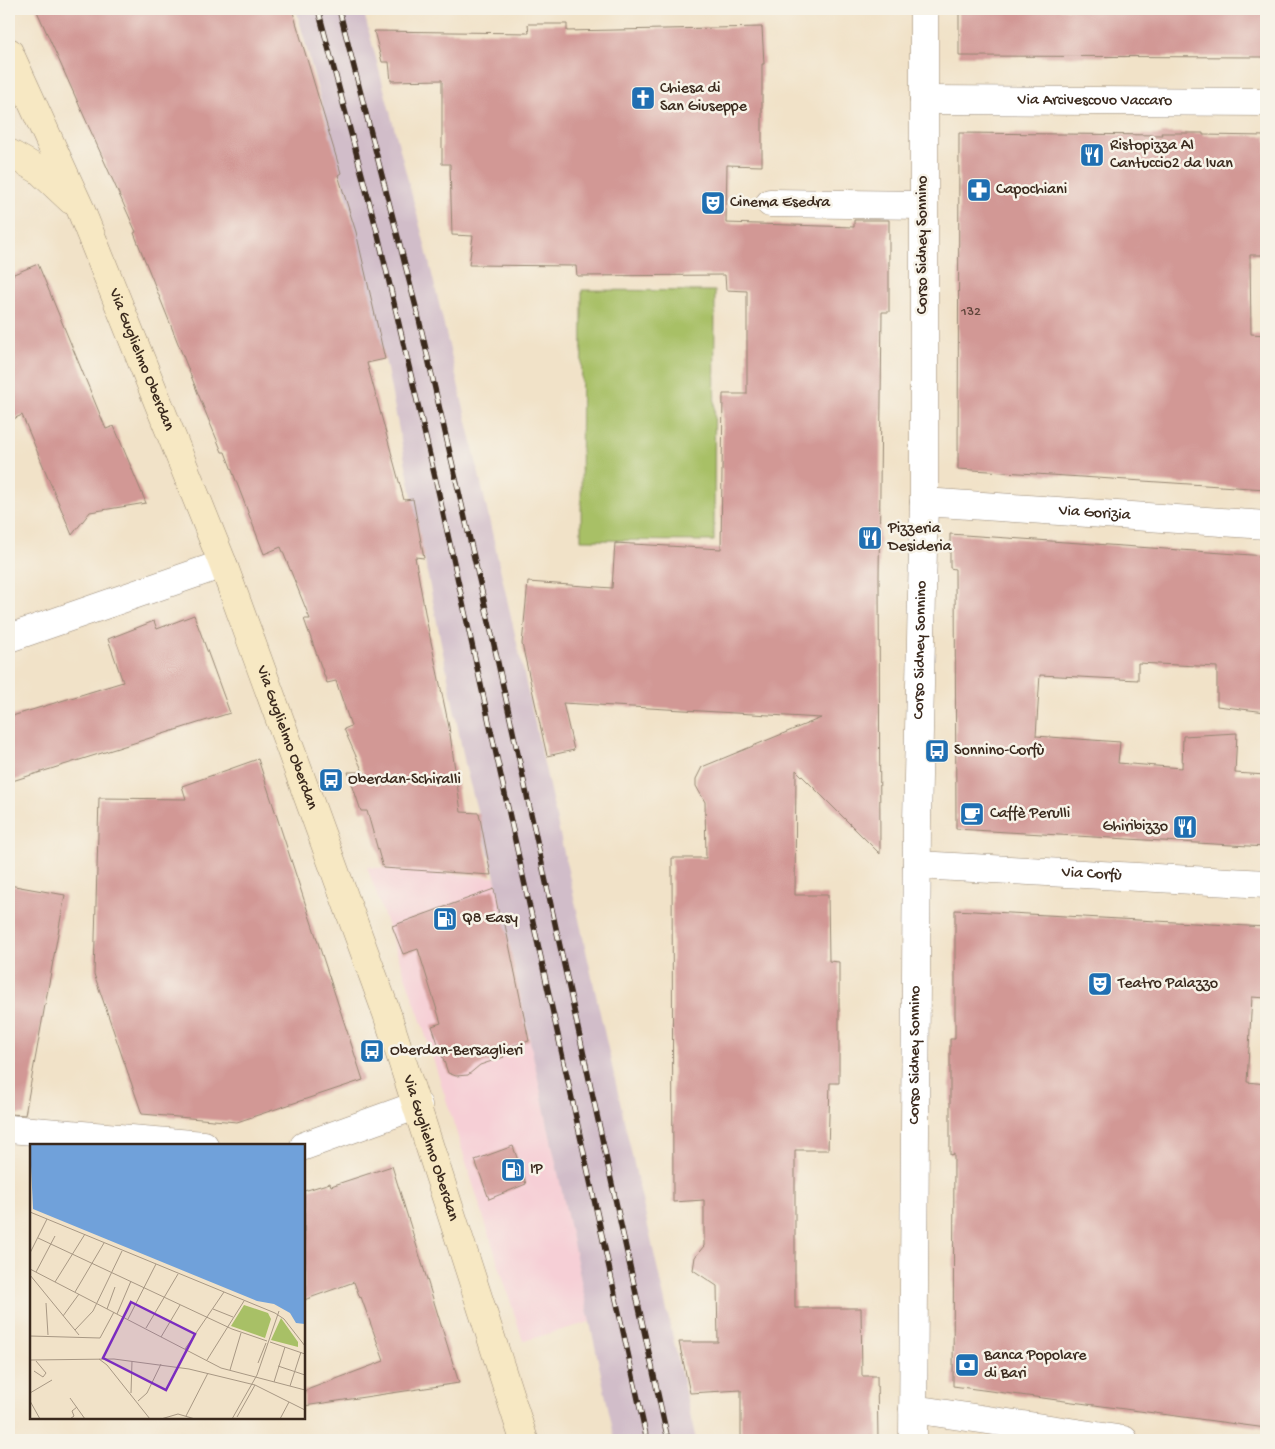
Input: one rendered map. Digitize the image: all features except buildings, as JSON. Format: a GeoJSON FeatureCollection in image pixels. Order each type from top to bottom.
{"type":"FeatureCollection","features":[{"type":"Feature","properties":{"kind":"main road","name":"Via Guglielmo Oberdan"},"geometry":{"type":"LineString","coordinates":[[10,64],[80,208],[223,564],[346,897],[418,1105],[524,1440]]}},
{"type":"Feature","properties":{"kind":"main road"},"geometry":{"type":"LineString","coordinates":[[9,152],[39,170],[80,208]]}},
{"type":"Feature","properties":{"kind":"street","name":"Corso Sidney Sonnino"},"geometry":{"type":"LineString","coordinates":[[913,1440],[917,865],[924,502],[924,9]]}},
{"type":"Feature","properties":{"kind":"street","name":"Via Arcivescovo Vaccaro"},"geometry":{"type":"LineString","coordinates":[[924,100],[1266,102]]}},
{"type":"Feature","properties":{"kind":"street"},"geometry":{"type":"LineString","coordinates":[[770,203],[923,205]]}},
{"type":"Feature","properties":{"kind":"street","name":"Via Gorizia"},"geometry":{"type":"LineString","coordinates":[[924,502],[1266,525]]}},
{"type":"Feature","properties":{"kind":"street"},"geometry":{"type":"LineString","coordinates":[[9,638],[223,564]]}},
{"type":"Feature","properties":{"kind":"street","name":"Via Corfù"},"geometry":{"type":"LineString","coordinates":[[917,865],[1266,884]]}},
{"type":"Feature","properties":{"kind":"street"},"geometry":{"type":"LineString","coordinates":[[305,1146],[418,1105]]}},
{"type":"Feature","properties":{"kind":"street"},"geometry":{"type":"LineString","coordinates":[[9,1129],[192,1144]]}},
{"type":"Feature","properties":{"kind":"street"},"geometry":{"type":"LineString","coordinates":[[913,1410],[1124,1440]]}},
{"type":"Feature","properties":{"kind":"shaded area"},"geometry":{"type":"Polygon","coordinates":[[[296,9],[363,9],[425,245],[469,430],[696,1440],[615,1440],[495,877],[466,769],[385,359],[355,228],[296,9]]]}},
{"type":"Feature","properties":{"kind":"shaded area","name":"IP"},"geometry":{"type":"Polygon","coordinates":[[[367,867],[495,877],[590,1322],[523,1341],[420,1018],[367,867]]]}},
{"type":"Feature","properties":{"kind":"green space"},"geometry":{"type":"Polygon","coordinates":[[[582,290],[715,291],[714,541],[581,540],[582,290]]]}},
{"type":"Feature","properties":{"kind":"railway"},"geometry":{"type":"LineString","coordinates":[[318,9],[378,235],[438,490],[647,1440]]}},
{"type":"Feature","properties":{"kind":"railway"},"geometry":{"type":"LineString","coordinates":[[339,9],[418,315],[491,631],[668,1440]]}},
{"type":"Feature","properties":{"kind":"place","name":"Chiesa di San Giuseppe"},"geometry":{"type":"Point","coordinates":[643,98]}},
{"type":"Feature","properties":{"kind":"place","name":"Ristopizza Al Cantuccio2 da Ivan"},"geometry":{"type":"Point","coordinates":[1092,155]}},
{"type":"Feature","properties":{"kind":"place","name":"Capochiani"},"geometry":{"type":"Point","coordinates":[979,190]}},
{"type":"Feature","properties":{"kind":"place","name":"Cinema Esedra"},"geometry":{"type":"Point","coordinates":[713,203]}},
{"type":"Feature","properties":{"kind":"place","name":"Pizzeria Desideria"},"geometry":{"type":"Point","coordinates":[870,538]}},
{"type":"Feature","properties":{"kind":"place","name":"Sonnino-Corfù"},"geometry":{"type":"Point","coordinates":[937,751]}},
{"type":"Feature","properties":{"kind":"place","name":"Oberdan-Schiralli"},"geometry":{"type":"Point","coordinates":[331,780]}},
{"type":"Feature","properties":{"kind":"place","name":"Caffè Perulli"},"geometry":{"type":"Point","coordinates":[972,814]}},
{"type":"Feature","properties":{"kind":"place","name":"Ghiribizzo"},"geometry":{"type":"Point","coordinates":[1185,827]}},
{"type":"Feature","properties":{"kind":"place","name":"Q8 Easy"},"geometry":{"type":"Point","coordinates":[445,919]}},
{"type":"Feature","properties":{"kind":"place","name":"Teatro Palazzo"},"geometry":{"type":"Point","coordinates":[1100,984]}},
{"type":"Feature","properties":{"kind":"place","name":"Oberdan-Bersaglieri"},"geometry":{"type":"Point","coordinates":[372,1051]}},
{"type":"Feature","properties":{"kind":"place","name":"IP"},"geometry":{"type":"Point","coordinates":[513,1170]}},
{"type":"Feature","properties":{"kind":"place","name":"Banca Popolare di Bari"},"geometry":{"type":"Point","coordinates":[967,1365]}}]}
